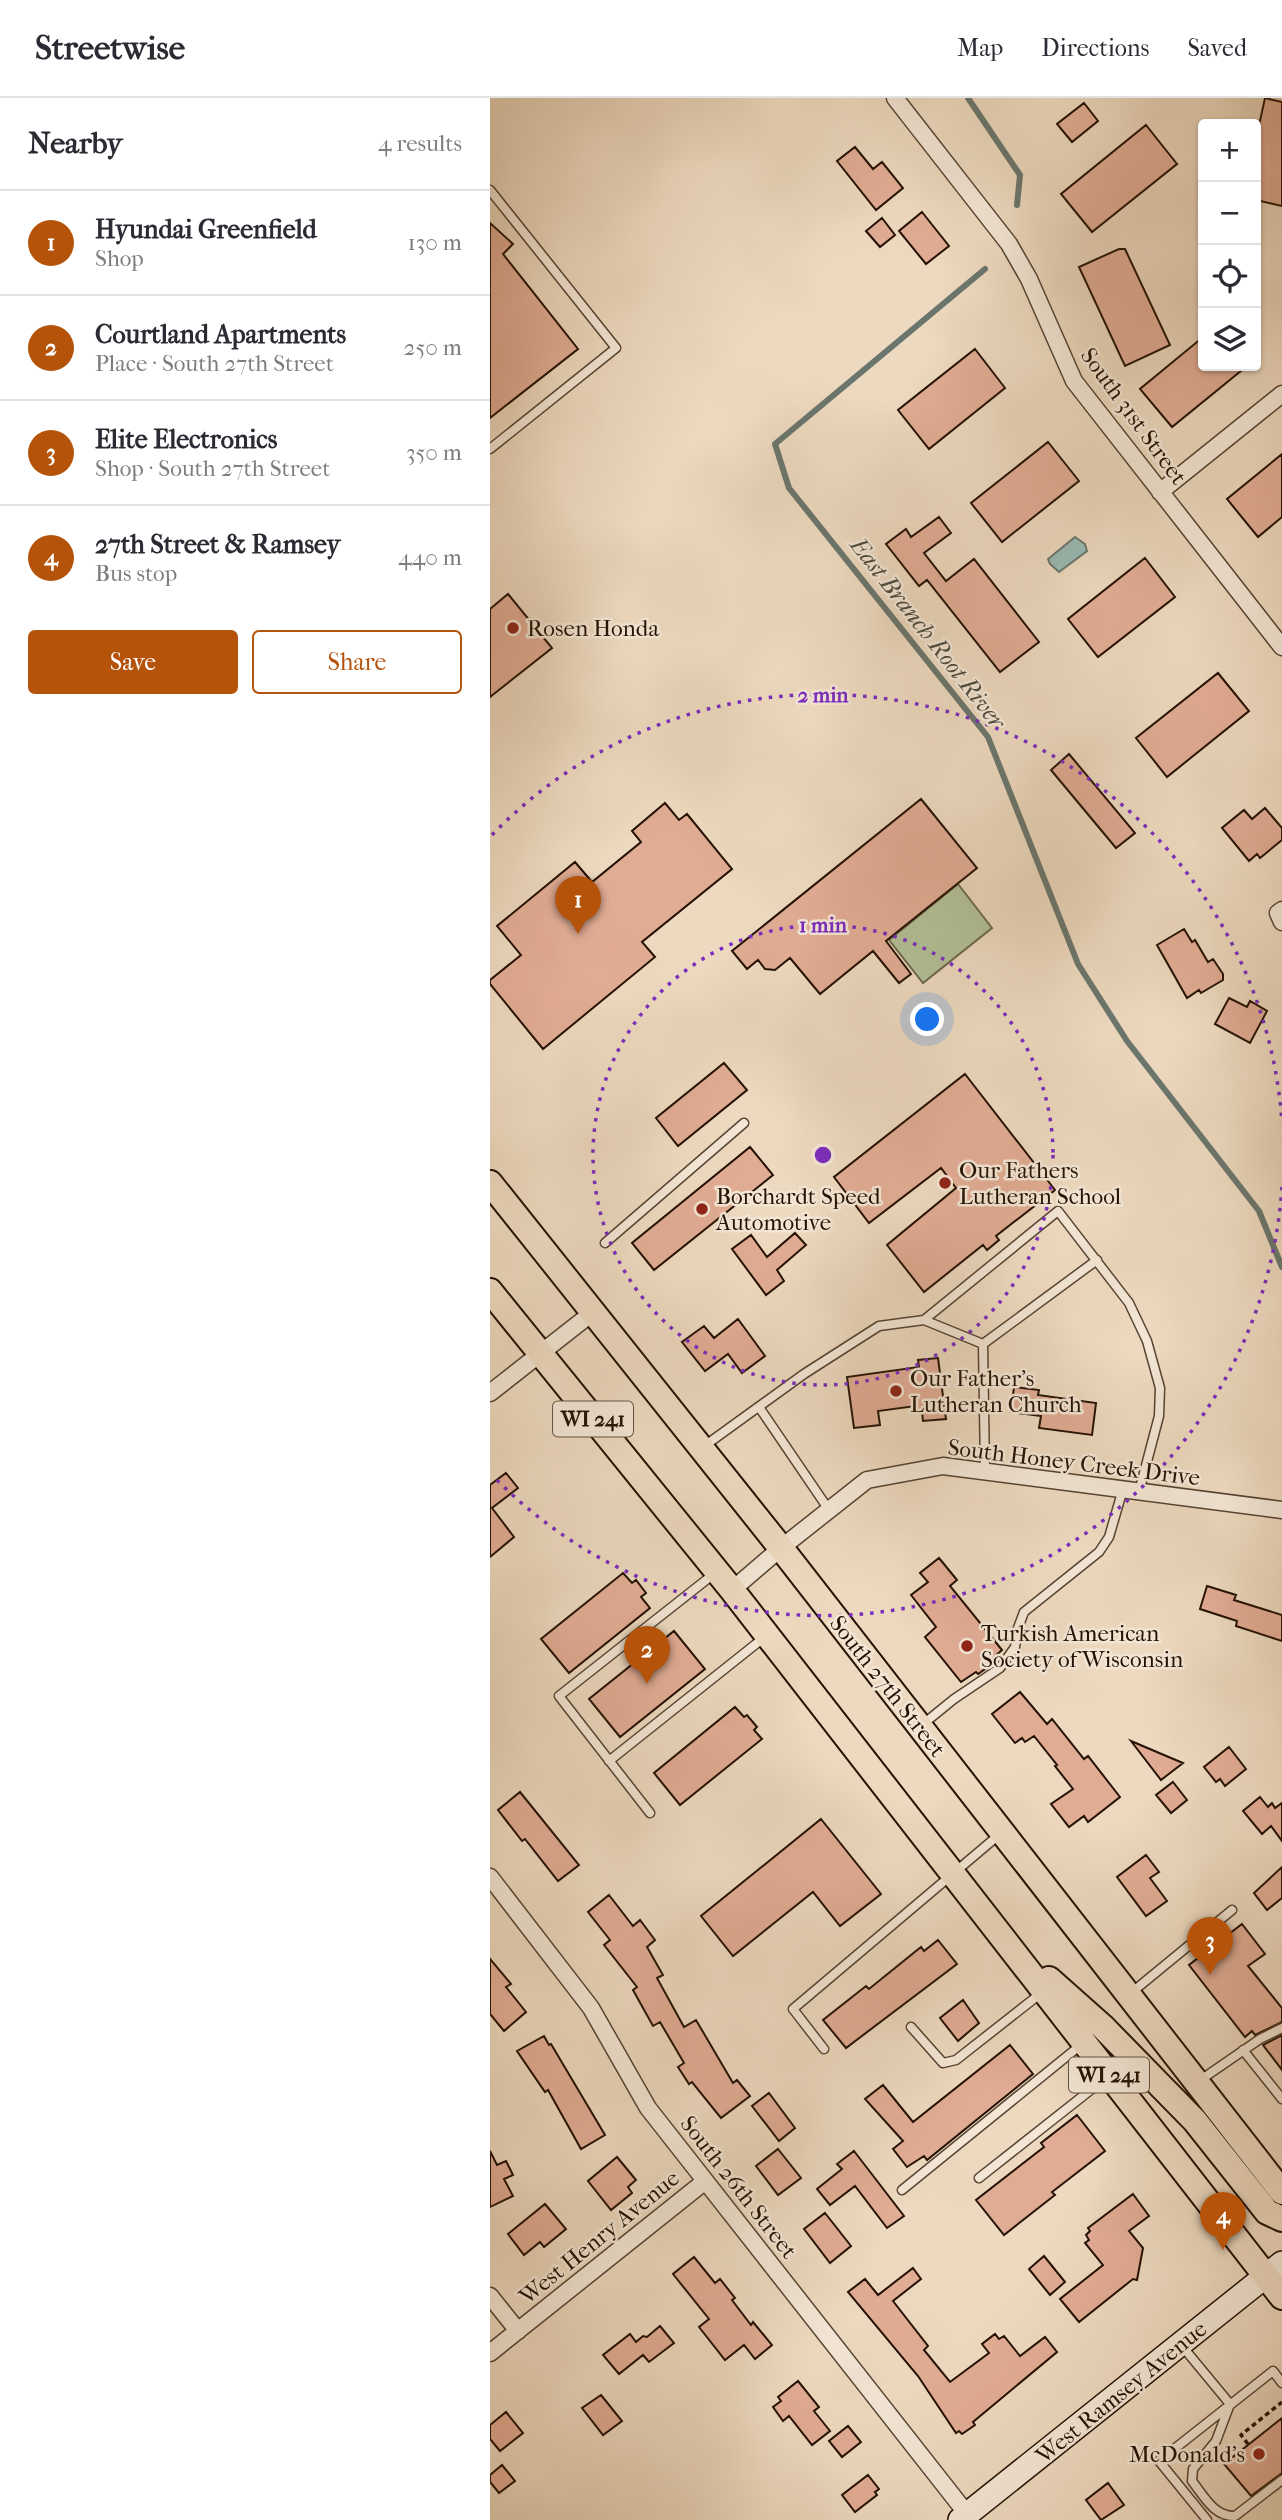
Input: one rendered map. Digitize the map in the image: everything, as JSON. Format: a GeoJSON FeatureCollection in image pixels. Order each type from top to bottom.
{"type":"FeatureCollection","features":[{"type":"Feature","properties":{"kind":"main road","name":"South 27th Street"},"geometry":{"type":"LineString","coordinates":[[490,1183],[781,1548],[1282,2192]]}},
{"type":"Feature","properties":{"kind":"main road","name":"WI 241"},"geometry":{"type":"LineString","coordinates":[[490,1291],[725,1581],[1004,1939],[1049,1987],[1109,2075],[1277,2274],[1282,2297]]}},
{"type":"Feature","properties":{"kind":"main road"},"geometry":{"type":"LineString","coordinates":[[1049,1987],[1103,2027],[1195,2121],[1267,2212],[1282,2219]]}},
{"type":"Feature","properties":{"kind":"street","name":"South 31st Street"},"geometry":{"type":"LineString","coordinates":[[895,98],[1009,244],[1029,279],[1074,382],[1282,648]]}},
{"type":"Feature","properties":{"kind":"street"},"geometry":{"type":"LineString","coordinates":[[1160,492],[1282,394]]}},
{"type":"Feature","properties":{"kind":"street"},"geometry":{"type":"LineString","coordinates":[[1282,909],[1278,913],[1282,922]]}},
{"type":"Feature","properties":{"kind":"street"},"geometry":{"type":"LineString","coordinates":[[490,1393],[592,1313]]}},
{"type":"Feature","properties":{"kind":"street","name":"South Honey Creek Drive"},"geometry":{"type":"LineString","coordinates":[[725,1581],[781,1548],[867,1480],[943,1466],[1282,1510]]}},
{"type":"Feature","properties":{"kind":"street","name":"South 26th Street"},"geometry":{"type":"LineString","coordinates":[[490,1877],[591,2008],[648,2108],[963,2517]]}},
{"type":"Feature","properties":{"kind":"street","name":"West Henry Avenue"},"geometry":{"type":"LineString","coordinates":[[490,2353],[704,2182]]}},
{"type":"Feature","properties":{"kind":"street","name":"West Ramsey Avenue"},"geometry":{"type":"LineString","coordinates":[[963,2517],[1180,2344],[1277,2274]]}},
{"type":"Feature","properties":{"kind":"street"},"geometry":{"type":"LineString","coordinates":[[490,2295],[518,2330]]}},
{"type":"Feature","properties":{"kind":"lane"},"geometry":{"type":"LineString","coordinates":[[490,190],[616,348],[490,449]]}},
{"type":"Feature","properties":{"kind":"lane"},"geometry":{"type":"LineString","coordinates":[[605,1243],[744,1123]]}},
{"type":"Feature","properties":{"kind":"lane"},"geometry":{"type":"LineString","coordinates":[[920,1727],[954,1699],[1000,1668],[1016,1647],[1018,1628],[1024,1612],[1099,1552],[1131,1491],[1159,1416],[1160,1388],[1147,1341],[1129,1303],[1058,1211],[924,1320]]}},
{"type":"Feature","properties":{"kind":"lane"},"geometry":{"type":"LineString","coordinates":[[983,1344],[1097,1261]]}},
{"type":"Feature","properties":{"kind":"lane"},"geometry":{"type":"LineString","coordinates":[[701,1448],[878,1325],[924,1320],[983,1344]]}},
{"type":"Feature","properties":{"kind":"lane"},"geometry":{"type":"LineString","coordinates":[[983,1344],[985,1471]]}},
{"type":"Feature","properties":{"kind":"lane"},"geometry":{"type":"LineString","coordinates":[[759,1407],[829,1510]]}},
{"type":"Feature","properties":{"kind":"lane"},"geometry":{"type":"LineString","coordinates":[[650,1813],[559,1696],[725,1581]]}},
{"type":"Feature","properties":{"kind":"lane"},"geometry":{"type":"LineString","coordinates":[[609,1761],[767,1635]]}},
{"type":"Feature","properties":{"kind":"lane"},"geometry":{"type":"LineString","coordinates":[[824,2049],[793,2008],[1002,1832]]}},
{"type":"Feature","properties":{"kind":"lane"},"geometry":{"type":"LineString","coordinates":[[1129,1995],[1232,1910]]}},
{"type":"Feature","properties":{"kind":"lane"},"geometry":{"type":"LineString","coordinates":[[911,2027],[943,2063],[956,2060],[1049,1987]]}},
{"type":"Feature","properties":{"kind":"lane"},"geometry":{"type":"LineString","coordinates":[[1197,2082],[1243,2050],[1282,2028]]}},
{"type":"Feature","properties":{"kind":"lane"},"geometry":{"type":"LineString","coordinates":[[902,2190],[1084,2042]]}},
{"type":"Feature","properties":{"kind":"lane"},"geometry":{"type":"LineString","coordinates":[[1243,2050],[1282,2099]]}},
{"type":"Feature","properties":{"kind":"lane"},"geometry":{"type":"LineString","coordinates":[[979,2178],[1109,2075]]}},
{"type":"Feature","properties":{"kind":"lane"},"geometry":{"type":"LineString","coordinates":[[1180,2344],[1230,2404]]}},
{"type":"Feature","properties":{"kind":"lane"},"geometry":{"type":"LineString","coordinates":[[1207,2520],[1159,2461],[1273,2371],[1282,2383]]}},
{"type":"Feature","properties":{"kind":"lane"},"geometry":{"type":"LineString","coordinates":[[1230,2404],[1216,2441],[1193,2469],[1192,2481],[1215,2510],[1225,2516],[1235,2516],[1282,2480]]}},
{"type":"Feature","properties":{"kind":"path"},"geometry":{"type":"LineString","coordinates":[[1248,2445],[1241,2435],[1282,2402]]}},
{"type":"Feature","properties":{"kind":"green space"},"geometry":{"type":"Polygon","coordinates":[[[958,884],[992,928],[923,983],[889,940],[958,884]]]}},
{"type":"Feature","properties":{"kind":"water"},"geometry":{"type":"Polygon","coordinates":[[[1075,537],[1085,544],[1087,551],[1059,572],[1048,559],[1075,537]]]}},
{"type":"Feature","properties":{"kind":"building"},"geometry":{"type":"Polygon","coordinates":[[[1265,98],[1282,102],[1282,206],[1261,201],[1260,119],[1265,98]]]}},
{"type":"Feature","properties":{"kind":"building"},"geometry":{"type":"Polygon","coordinates":[[[1084,103],[1098,121],[1072,142],[1057,124],[1084,103]]]}},
{"type":"Feature","properties":{"kind":"building"},"geometry":{"type":"Polygon","coordinates":[[[1146,125],[1177,164],[1092,232],[1061,194],[1146,125]]]}},
{"type":"Feature","properties":{"kind":"building"},"geometry":{"type":"Polygon","coordinates":[[[855,147],[873,169],[882,162],[903,188],[876,210],[837,161],[855,147]]]}},
{"type":"Feature","properties":{"kind":"building"},"geometry":{"type":"Polygon","coordinates":[[[922,212],[949,246],[926,264],[899,231],[922,212]]]}},
{"type":"Feature","properties":{"kind":"building"},"geometry":{"type":"Polygon","coordinates":[[[882,218],[895,235],[880,247],[866,231],[882,218]]]}},
{"type":"Feature","properties":{"kind":"building"},"geometry":{"type":"Polygon","coordinates":[[[490,223],[513,244],[503,254],[578,349],[490,418],[490,223]]]}},
{"type":"Feature","properties":{"kind":"building"},"geometry":{"type":"Polygon","coordinates":[[[1119,249],[1125,249],[1170,345],[1125,366],[1079,267],[1119,249]]]}},
{"type":"Feature","properties":{"kind":"building"},"geometry":{"type":"Polygon","coordinates":[[[1198,341],[1198,371],[1241,371],[1172,427],[1140,389],[1198,341]]]}},
{"type":"Feature","properties":{"kind":"building"},"geometry":{"type":"Polygon","coordinates":[[[975,349],[1005,388],[929,449],[898,410],[975,349]]]}},
{"type":"Feature","properties":{"kind":"building"},"geometry":{"type":"Polygon","coordinates":[[[1048,442],[1079,481],[1002,542],[971,503],[1048,442]]]}},
{"type":"Feature","properties":{"kind":"building"},"geometry":{"type":"Polygon","coordinates":[[[1282,454],[1282,517],[1258,537],[1227,499],[1282,454]]]}},
{"type":"Feature","properties":{"kind":"building"},"geometry":{"type":"Polygon","coordinates":[[[939,517],[951,533],[924,553],[946,581],[974,559],[1039,642],[1000,672],[927,580],[919,586],[886,544],[906,529],[911,537],[939,517]]]}},
{"type":"Feature","properties":{"kind":"building"},"geometry":{"type":"Polygon","coordinates":[[[1145,558],[1175,597],[1098,657],[1068,619],[1145,558]]]}},
{"type":"Feature","properties":{"kind":"building","name":"Rosen Honda"},"geometry":{"type":"Polygon","coordinates":[[[508,594],[552,648],[490,697],[490,609],[508,594]]]}},
{"type":"Feature","properties":{"kind":"building"},"geometry":{"type":"Polygon","coordinates":[[[1218,673],[1249,711],[1167,777],[1136,738],[1218,673]]]}},
{"type":"Feature","properties":{"kind":"building"},"geometry":{"type":"Polygon","coordinates":[[[1069,754],[1135,833],[1116,848],[1051,770],[1069,754]]]}},
{"type":"Feature","properties":{"kind":"building"},"geometry":{"type":"Polygon","coordinates":[[[921,799],[977,868],[886,941],[911,974],[899,983],[873,951],[820,994],[790,958],[775,970],[765,969],[758,960],[747,969],[732,951],[921,799]]]}},
{"type":"Feature","properties":{"kind":"building"},"geometry":{"type":"Polygon","coordinates":[[[665,803],[679,820],[687,814],[732,869],[642,942],[655,957],[543,1049],[490,984],[490,980],[521,955],[497,926],[575,862],[592,882],[641,842],[632,831],[665,803]]]}},
{"type":"Feature","properties":{"kind":"building"},"geometry":{"type":"Polygon","coordinates":[[[1265,808],[1282,828],[1282,840],[1260,858],[1257,854],[1249,861],[1222,828],[1244,810],[1252,819],[1265,808]]]}},
{"type":"Feature","properties":{"kind":"building"},"geometry":{"type":"Polygon","coordinates":[[[1184,929],[1192,942],[1195,940],[1208,962],[1213,959],[1223,974],[1223,980],[1187,998],[1157,945],[1184,929]]]}},
{"type":"Feature","properties":{"kind":"building"},"geometry":{"type":"Polygon","coordinates":[[[1229,998],[1247,1007],[1250,1001],[1267,1011],[1250,1043],[1215,1024],[1229,998]]]}},
{"type":"Feature","properties":{"kind":"building"},"geometry":{"type":"Polygon","coordinates":[[[724,1063],[747,1090],[678,1146],[656,1118],[724,1063]]]}},
{"type":"Feature","properties":{"kind":"building","name":"Our Fathers Lutheran School"},"geometry":{"type":"Polygon","coordinates":[[[965,1074],[1055,1190],[996,1236],[999,1240],[987,1250],[983,1245],[924,1292],[887,1245],[956,1188],[941,1168],[869,1223],[834,1177],[965,1074]]]}},
{"type":"Feature","properties":{"kind":"building","name":"Borchardt Speed Automotive"},"geometry":{"type":"Polygon","coordinates":[[[750,1147],[773,1175],[654,1270],[632,1243],[750,1147]]]}},
{"type":"Feature","properties":{"kind":"building"},"geometry":{"type":"Polygon","coordinates":[[[795,1233],[806,1245],[777,1270],[784,1281],[766,1295],[732,1249],[751,1235],[767,1257],[795,1233]]]}},
{"type":"Feature","properties":{"kind":"building"},"geometry":{"type":"Polygon","coordinates":[[[738,1319],[765,1356],[742,1373],[728,1354],[705,1371],[682,1342],[704,1326],[714,1338],[738,1319]]]}},
{"type":"Feature","properties":{"kind":"building","name":"Our Father's Lutheran Church"},"geometry":{"type":"Polygon","coordinates":[[[938,1358],[946,1419],[923,1421],[922,1412],[916,1413],[915,1406],[878,1411],[880,1425],[854,1428],[847,1377],[919,1367],[918,1360],[938,1358]]]}},
{"type":"Feature","properties":{"kind":"building"},"geometry":{"type":"Polygon","coordinates":[[[1014,1387],[1039,1390],[1038,1395],[1096,1403],[1092,1435],[1039,1428],[1041,1416],[1011,1412],[1014,1387]]]}},
{"type":"Feature","properties":{"kind":"building"},"geometry":{"type":"Polygon","coordinates":[[[506,1473],[518,1488],[492,1508],[514,1537],[490,1557],[490,1485],[506,1473]]]}},
{"type":"Feature","properties":{"kind":"building"},"geometry":{"type":"Polygon","coordinates":[[[939,1558],[957,1580],[950,1586],[1002,1650],[989,1662],[991,1665],[961,1682],[925,1637],[936,1627],[911,1595],[928,1582],[920,1573],[939,1558]]]}},
{"type":"Feature","properties":{"kind":"building"},"geometry":{"type":"Polygon","coordinates":[[[623,1573],[632,1583],[636,1580],[646,1593],[641,1597],[650,1608],[569,1673],[541,1639],[623,1573]]]}},
{"type":"Feature","properties":{"kind":"building"},"geometry":{"type":"Polygon","coordinates":[[[1207,1586],[1236,1595],[1234,1600],[1282,1615],[1282,1641],[1236,1626],[1237,1621],[1200,1609],[1207,1586]]]}},
{"type":"Feature","properties":{"kind":"building"},"geometry":{"type":"Polygon","coordinates":[[[674,1631],[705,1669],[620,1737],[589,1699],[674,1631]]]}},
{"type":"Feature","properties":{"kind":"building"},"geometry":{"type":"Polygon","coordinates":[[[1020,1692],[1047,1724],[1052,1719],[1084,1759],[1088,1756],[1120,1797],[1088,1822],[1084,1816],[1069,1827],[1051,1804],[1073,1789],[1055,1766],[1057,1765],[1034,1736],[1025,1742],[1022,1738],[1015,1743],[992,1714],[1020,1692]]]}},
{"type":"Feature","properties":{"kind":"building"},"geometry":{"type":"Polygon","coordinates":[[[735,1707],[744,1717],[747,1715],[757,1727],[754,1730],[762,1739],[680,1805],[654,1773],[735,1707]]]}},
{"type":"Feature","properties":{"kind":"building"},"geometry":{"type":"Polygon","coordinates":[[[1131,1741],[1171,1758],[1183,1763],[1161,1780],[1131,1741]]]}},
{"type":"Feature","properties":{"kind":"building"},"geometry":{"type":"Polygon","coordinates":[[[1229,1747],[1246,1769],[1225,1786],[1220,1779],[1216,1782],[1204,1767],[1229,1747]]]}},
{"type":"Feature","properties":{"kind":"building"},"geometry":{"type":"Polygon","coordinates":[[[1173,1782],[1187,1800],[1171,1813],[1156,1795],[1173,1782]]]}},
{"type":"Feature","properties":{"kind":"building"},"geometry":{"type":"Polygon","coordinates":[[[520,1792],[579,1865],[558,1881],[498,1810],[520,1792]]]}},
{"type":"Feature","properties":{"kind":"building"},"geometry":{"type":"Polygon","coordinates":[[[1260,1797],[1268,1807],[1272,1803],[1275,1808],[1282,1803],[1282,1841],[1271,1826],[1262,1834],[1243,1811],[1260,1797]]]}},
{"type":"Feature","properties":{"kind":"building"},"geometry":{"type":"Polygon","coordinates":[[[821,1819],[881,1894],[840,1926],[813,1892],[733,1956],[701,1916],[821,1819]]]}},
{"type":"Feature","properties":{"kind":"building"},"geometry":{"type":"Polygon","coordinates":[[[1146,1855],[1159,1872],[1150,1878],[1167,1901],[1146,1916],[1117,1877],[1146,1855]]]}},
{"type":"Feature","properties":{"kind":"building"},"geometry":{"type":"Polygon","coordinates":[[[1282,1867],[1282,1898],[1267,1910],[1254,1893],[1282,1867]]]}},
{"type":"Feature","properties":{"kind":"building"},"geometry":{"type":"Polygon","coordinates":[[[609,1895],[633,1926],[640,1920],[655,1940],[647,1947],[663,1975],[657,1978],[684,2027],[696,2020],[733,2083],[737,2080],[750,2096],[721,2118],[692,2082],[689,2084],[678,2067],[684,2063],[660,2022],[653,2026],[633,1990],[637,1987],[604,1945],[610,1940],[588,1912],[609,1895]]]}},
{"type":"Feature","properties":{"kind":"building"},"geometry":{"type":"Polygon","coordinates":[[[1242,1924],[1265,1954],[1248,1966],[1282,2008],[1282,2022],[1255,2035],[1252,2031],[1245,2037],[1189,1965],[1242,1924]]]}},
{"type":"Feature","properties":{"kind":"building"},"geometry":{"type":"Polygon","coordinates":[[[938,1940],[957,1964],[846,2048],[823,2020],[866,1986],[869,1989],[921,1947],[924,1951],[938,1940]]]}},
{"type":"Feature","properties":{"kind":"building"},"geometry":{"type":"Polygon","coordinates":[[[490,1959],[511,1984],[506,1987],[526,2012],[504,2031],[490,2014],[490,1959]]]}},
{"type":"Feature","properties":{"kind":"building"},"geometry":{"type":"Polygon","coordinates":[[[963,2000],[979,2023],[958,2041],[940,2018],[963,2000]]]}},
{"type":"Feature","properties":{"kind":"building"},"geometry":{"type":"Polygon","coordinates":[[[1282,2035],[1282,2070],[1263,2045],[1282,2035]]]}},
{"type":"Feature","properties":{"kind":"building"},"geometry":{"type":"Polygon","coordinates":[[[544,2036],[605,2135],[581,2149],[548,2090],[545,2092],[517,2051],[544,2036]]]}},
{"type":"Feature","properties":{"kind":"building"},"geometry":{"type":"Polygon","coordinates":[[[1010,2045],[1033,2074],[927,2160],[924,2156],[907,2167],[893,2149],[903,2141],[865,2099],[883,2085],[913,2122],[1010,2045]]]}},
{"type":"Feature","properties":{"kind":"building"},"geometry":{"type":"Polygon","coordinates":[[[769,2093],[795,2128],[779,2141],[752,2106],[769,2093]]]}},
{"type":"Feature","properties":{"kind":"building"},"geometry":{"type":"Polygon","coordinates":[[[1077,2115],[1105,2151],[1052,2192],[1055,2195],[1004,2235],[976,2200],[1044,2147],[1041,2143],[1077,2115]]]}},
{"type":"Feature","properties":{"kind":"building"},"geometry":{"type":"Polygon","coordinates":[[[778,2149],[801,2178],[778,2195],[756,2166],[778,2149]]]}},
{"type":"Feature","properties":{"kind":"building"},"geometry":{"type":"Polygon","coordinates":[[[490,2151],[497,2165],[506,2161],[513,2175],[504,2179],[513,2196],[490,2207],[490,2151]]]}},
{"type":"Feature","properties":{"kind":"building"},"geometry":{"type":"Polygon","coordinates":[[[854,2151],[904,2216],[887,2228],[855,2186],[830,2205],[817,2189],[842,2169],[837,2164],[854,2151]]]}},
{"type":"Feature","properties":{"kind":"building"},"geometry":{"type":"Polygon","coordinates":[[[617,2157],[636,2180],[628,2187],[632,2193],[611,2210],[588,2181],[617,2157]]]}},
{"type":"Feature","properties":{"kind":"building"},"geometry":{"type":"Polygon","coordinates":[[[1133,2194],[1149,2216],[1129,2231],[1143,2248],[1137,2280],[1133,2279],[1079,2322],[1060,2299],[1103,2265],[1085,2243],[1089,2240],[1086,2235],[1090,2231],[1088,2228],[1133,2194]]]}},
{"type":"Feature","properties":{"kind":"building"},"geometry":{"type":"Polygon","coordinates":[[[545,2204],[566,2229],[544,2247],[540,2242],[524,2255],[508,2234],[545,2204]]]}},
{"type":"Feature","properties":{"kind":"building"},"geometry":{"type":"Polygon","coordinates":[[[825,2213],[851,2246],[830,2263],[804,2229],[825,2213]]]}},
{"type":"Feature","properties":{"kind":"building"},"geometry":{"type":"Polygon","coordinates":[[[1044,2256],[1065,2282],[1050,2295],[1029,2269],[1044,2256]]]}},
{"type":"Feature","properties":{"kind":"building"},"geometry":{"type":"Polygon","coordinates":[[[694,2257],[715,2283],[720,2279],[751,2325],[753,2322],[772,2345],[755,2359],[744,2345],[725,2360],[699,2327],[709,2319],[673,2274],[694,2257]]]}},
{"type":"Feature","properties":{"kind":"building"},"geometry":{"type":"Polygon","coordinates":[[[913,2268],[921,2279],[893,2301],[928,2346],[924,2350],[950,2382],[989,2353],[982,2344],[995,2334],[999,2339],[1004,2336],[1020,2356],[1045,2337],[1057,2352],[962,2434],[959,2431],[956,2433],[918,2376],[848,2292],[865,2279],[878,2295],[913,2268]]]}},
{"type":"Feature","properties":{"kind":"building"},"geometry":{"type":"Polygon","coordinates":[[[660,2326],[674,2343],[649,2362],[643,2355],[619,2374],[603,2355],[630,2334],[636,2342],[660,2326]]]}},
{"type":"Feature","properties":{"kind":"building"},"geometry":{"type":"Polygon","coordinates":[[[798,2381],[819,2407],[814,2411],[830,2431],[812,2445],[789,2416],[783,2421],[773,2407],[781,2401],[778,2397],[798,2381]]]}},
{"type":"Feature","properties":{"kind":"building"},"geometry":{"type":"Polygon","coordinates":[[[601,2395],[622,2421],[603,2435],[582,2408],[601,2395]]]}},
{"type":"Feature","properties":{"kind":"building"},"geometry":{"type":"Polygon","coordinates":[[[506,2412],[523,2433],[500,2451],[490,2439],[490,2425],[506,2412]]]}},
{"type":"Feature","properties":{"kind":"building","name":"McDonald's"},"geometry":{"type":"Polygon","coordinates":[[[1282,2418],[1282,2473],[1251,2496],[1224,2464],[1282,2418]]]}},
{"type":"Feature","properties":{"kind":"building"},"geometry":{"type":"Polygon","coordinates":[[[848,2426],[861,2442],[842,2457],[829,2441],[848,2426]]]}},
{"type":"Feature","properties":{"kind":"building"},"geometry":{"type":"Polygon","coordinates":[[[502,2465],[515,2481],[499,2493],[490,2482],[490,2475],[502,2465]]]}},
{"type":"Feature","properties":{"kind":"building"},"geometry":{"type":"Polygon","coordinates":[[[868,2475],[879,2489],[875,2492],[877,2495],[855,2512],[842,2495],[868,2475]]]}},
{"type":"Feature","properties":{"kind":"building"},"geometry":{"type":"Polygon","coordinates":[[[1108,2483],[1124,2505],[1101,2520],[1086,2500],[1108,2483]]]}},
{"type":"Feature","properties":{"kind":"waterway","name":"East Branch Root River"},"geometry":{"type":"LineString","coordinates":[[968,98],[1020,175],[1017,205]]}},
{"type":"Feature","properties":{"kind":"waterway","name":"East Branch Root River"},"geometry":{"type":"LineString","coordinates":[[985,269],[775,444],[789,488],[988,737],[1078,964],[1127,1041],[1259,1211],[1282,1267]]}},
{"type":"Feature","properties":{"kind":"place","name":"Rosen Honda"},"geometry":{"type":"Point","coordinates":[513,628]}},
{"type":"Feature","properties":{"kind":"place","name":"Hyundai Greenfield"},"geometry":{"type":"Point","coordinates":[578,934]}},
{"type":"Feature","properties":{"kind":"place","name":"Our Fathers Lutheran School"},"geometry":{"type":"Point","coordinates":[945,1183]}},
{"type":"Feature","properties":{"kind":"place","name":"Borchardt Speed Automotive"},"geometry":{"type":"Point","coordinates":[702,1209]}},
{"type":"Feature","properties":{"kind":"place","name":"Our Father's Lutheran Church"},"geometry":{"type":"Point","coordinates":[896,1391]}},
{"type":"Feature","properties":{"kind":"place","name":"Turkish American Society of Wisconsin"},"geometry":{"type":"Point","coordinates":[967,1646]}},
{"type":"Feature","properties":{"kind":"place","name":"Courtland Apartments"},"geometry":{"type":"Point","coordinates":[647,1684]}},
{"type":"Feature","properties":{"kind":"place","name":"Elite Electronics"},"geometry":{"type":"Point","coordinates":[1210,1975]}},
{"type":"Feature","properties":{"kind":"place","name":"27th Street & Ramsey"},"geometry":{"type":"Point","coordinates":[1223,2250]}},
{"type":"Feature","properties":{"kind":"place","name":"McDonald's"},"geometry":{"type":"Point","coordinates":[1259,2454]}}]}
